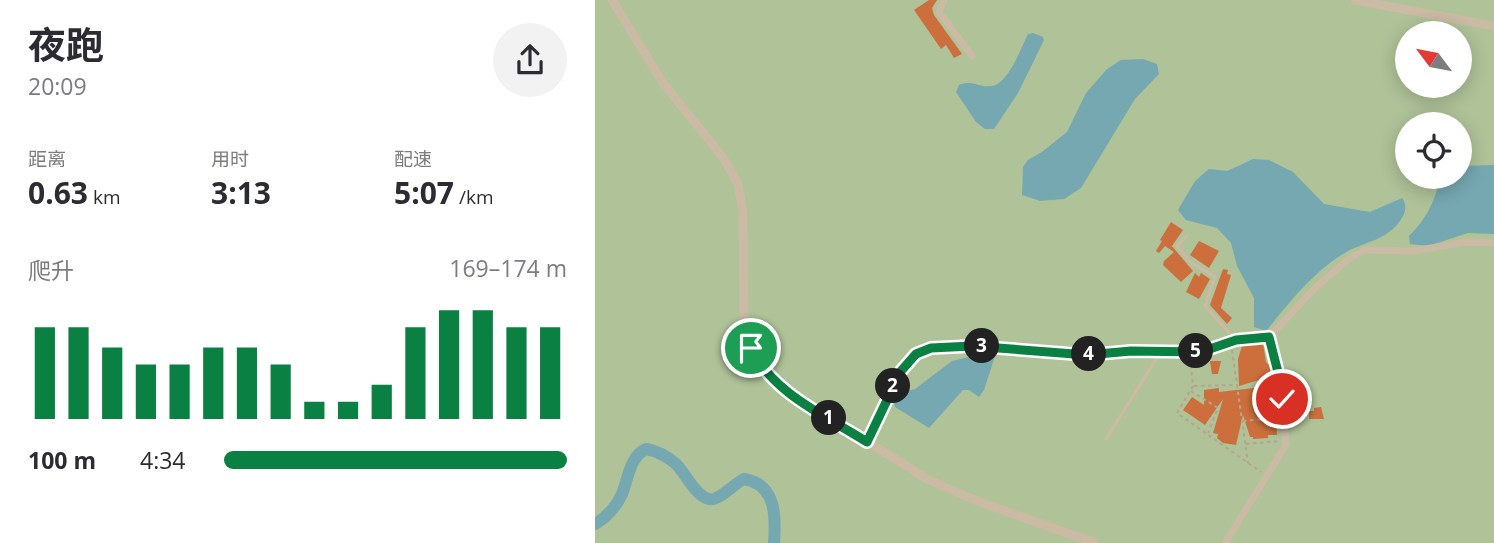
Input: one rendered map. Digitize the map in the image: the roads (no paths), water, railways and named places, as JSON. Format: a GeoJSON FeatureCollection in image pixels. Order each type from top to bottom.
{"type":"FeatureCollection","features":[{"type":"Feature","properties":{"kind":"street"},"geometry":{"type":"LineString","coordinates":[[612,0],[663,83],[724,159],[738,184],[743,212],[742,312],[746,337],[756,358],[779,385],[911,470],[947,489],[1095,543]]}},
{"type":"Feature","properties":{"kind":"street"},"geometry":{"type":"LineString","coordinates":[[944,0],[939,12],[972,57]]}},
{"type":"Feature","properties":{"kind":"street"},"geometry":{"type":"LineString","coordinates":[[1355,0],[1494,26]]}},
{"type":"Feature","properties":{"kind":"street"},"geometry":{"type":"LineString","coordinates":[[867,442],[901,371],[916,354],[925,350],[951,345],[1087,355],[1212,349],[1234,341],[1269,337],[1316,288],[1350,258],[1365,250],[1413,251],[1467,242],[1494,243]]}},
{"type":"Feature","properties":{"kind":"street"},"geometry":{"type":"LineString","coordinates":[[1226,543],[1285,449],[1287,440],[1280,380],[1269,337]]}},
{"type":"Feature","properties":{"kind":"lane"},"geometry":{"type":"LineString","coordinates":[[1186,237],[1177,246],[1190,261],[1215,276],[1205,306],[1234,341]]}},
{"type":"Feature","properties":{"kind":"lane"},"geometry":{"type":"LineString","coordinates":[[1106,439],[1161,351]]}},
{"type":"Feature","properties":{"kind":"water"},"geometry":{"type":"Polygon","coordinates":[[[1033,33],[1044,40],[1018,93],[994,129],[985,129],[976,122],[956,92],[959,85],[997,84],[1013,65],[1028,34],[1033,33]]]}},
{"type":"Feature","properties":{"kind":"water"},"geometry":{"type":"Polygon","coordinates":[[[1143,59],[1157,64],[1159,74],[1135,99],[1081,188],[1064,199],[1040,201],[1022,195],[1023,167],[1028,160],[1067,132],[1086,93],[1107,69],[1121,60],[1143,59]]]}},
{"type":"Feature","properties":{"kind":"water"},"geometry":{"type":"Polygon","coordinates":[[[1253,159],[1269,160],[1293,172],[1324,204],[1370,212],[1402,198],[1405,205],[1403,216],[1391,231],[1348,251],[1324,267],[1303,287],[1266,331],[1254,327],[1254,298],[1237,266],[1231,243],[1217,228],[1186,220],[1178,210],[1195,181],[1209,169],[1227,171],[1253,159]]]}},
{"type":"Feature","properties":{"kind":"water"},"geometry":{"type":"Polygon","coordinates":[[[1494,165],[1494,234],[1468,233],[1428,246],[1410,244],[1409,236],[1429,209],[1437,189],[1472,189],[1472,166],[1494,165]]]}},
{"type":"Feature","properties":{"kind":"water"},"geometry":{"type":"Polygon","coordinates":[[[986,353],[995,356],[984,390],[979,397],[969,390],[963,390],[929,428],[895,407],[893,400],[899,393],[915,389],[952,361],[986,353]]]}},
{"type":"Feature","properties":{"kind":"waterway"},"geometry":{"type":"LineString","coordinates":[[595,524],[617,503],[633,462],[646,449],[673,461],[693,487],[710,499],[720,496],[744,479],[762,487],[768,494],[774,512],[774,543]]}}]}
